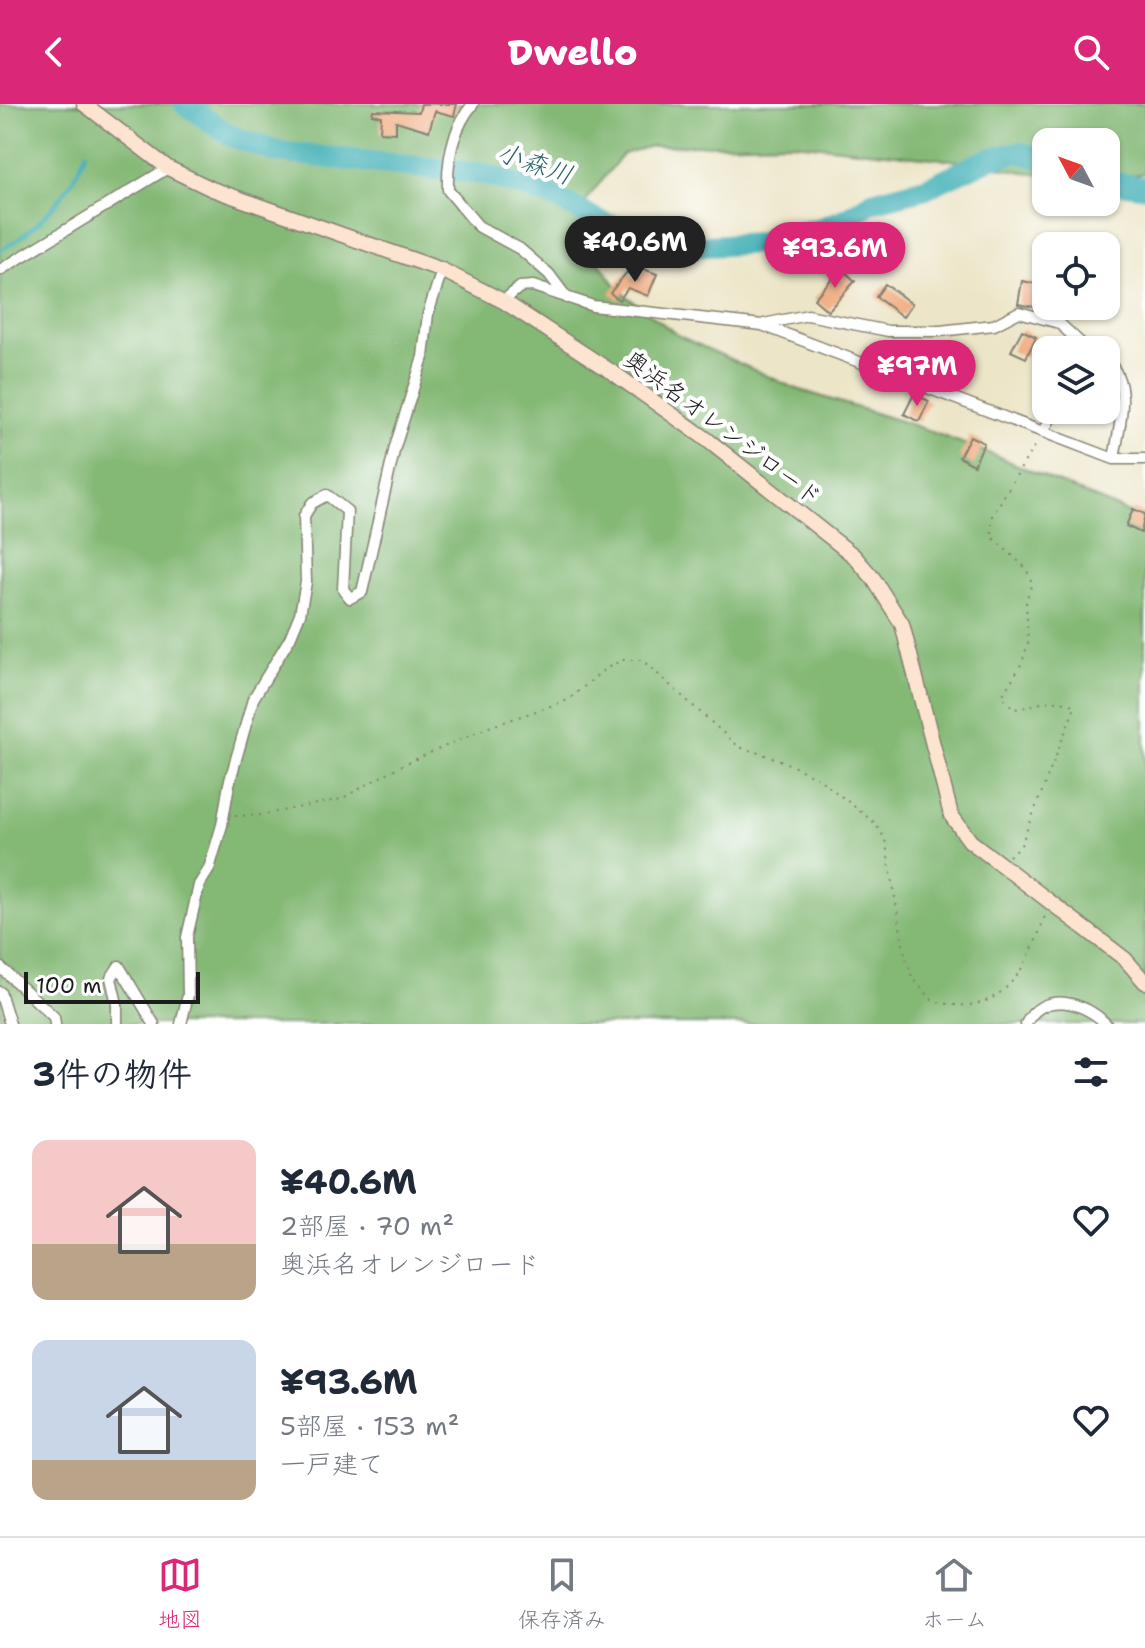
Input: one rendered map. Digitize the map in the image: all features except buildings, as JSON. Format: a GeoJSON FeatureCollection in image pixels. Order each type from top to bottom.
{"type":"FeatureCollection","features":[{"type":"Feature","properties":{"kind":"street","name":"奥浜名オレンジロード"},"geometry":{"type":"LineString","coordinates":[[84,104],[168,168],[212,189],[442,270],[503,301],[615,374],[779,495],[863,567],[902,624],[951,815],[970,841],[1125,959],[1145,982]]}},
{"type":"Feature","properties":{"kind":"street"},"geometry":{"type":"LineString","coordinates":[[473,104],[465,114],[450,149],[448,190],[478,226],[520,249],[558,284],[568,299]]}},
{"type":"Feature","properties":{"kind":"street"},"geometry":{"type":"LineString","coordinates":[[0,270],[168,168]]}},
{"type":"Feature","properties":{"kind":"street"},"geometry":{"type":"LineString","coordinates":[[181,1024],[188,995],[187,937],[199,885],[209,869],[253,699],[290,638],[300,614],[306,582],[304,516],[312,503],[320,498],[332,497],[347,511],[343,589],[350,598],[362,592],[395,447],[423,357],[428,314],[442,270]]}},
{"type":"Feature","properties":{"kind":"street"},"geometry":{"type":"LineString","coordinates":[[503,301],[520,287],[533,286],[593,306],[762,325],[1114,459],[1145,459]]}},
{"type":"Feature","properties":{"kind":"street"},"geometry":{"type":"LineString","coordinates":[[762,325],[808,315],[888,331],[940,331],[994,325],[1019,312],[1059,323],[1072,336]]}},
{"type":"Feature","properties":{"kind":"street"},"geometry":{"type":"LineString","coordinates":[[1120,377],[1124,390],[1120,418]]}},
{"type":"Feature","properties":{"kind":"street"},"geometry":{"type":"LineString","coordinates":[[1043,432],[1047,424]]}},
{"type":"Feature","properties":{"kind":"street"},"geometry":{"type":"LineString","coordinates":[[1114,459],[1119,424]]}},
{"type":"Feature","properties":{"kind":"street"},"geometry":{"type":"LineString","coordinates":[[117,1024],[117,1004],[111,978],[119,966],[154,1024]]}},
{"type":"Feature","properties":{"kind":"street"},"geometry":{"type":"LineString","coordinates":[[0,967],[54,1017],[55,1024]]}},
{"type":"Feature","properties":{"kind":"street"},"geometry":{"type":"LineString","coordinates":[[0,992],[10,1024]]}},
{"type":"Feature","properties":{"kind":"street"},"geometry":{"type":"LineString","coordinates":[[1026,1024],[1040,1006],[1053,1002],[1079,1005],[1106,1024]]}},
{"type":"Feature","properties":{"kind":"path"},"geometry":{"type":"LineString","coordinates":[[998,865],[1021,845],[1060,738],[1076,713],[1069,702],[1058,700],[1014,709],[1002,696],[1028,643],[1026,601],[1032,583],[1026,568],[992,537],[992,516],[1043,432]]}},
{"type":"Feature","properties":{"kind":"path"},"geometry":{"type":"LineString","coordinates":[[224,816],[261,815],[341,799],[413,760],[489,727],[568,700],[605,669],[622,660],[642,660],[739,747],[778,759],[818,778],[875,823],[885,839],[912,977],[932,1000],[972,1005],[983,1004],[998,996],[1029,957],[1050,903]]}},
{"type":"Feature","properties":{"kind":"green space"},"geometry":{"type":"Polygon","coordinates":[[[0,104],[1145,104],[1145,173],[1120,176],[1120,128],[1032,128],[1032,173],[969,162],[793,143],[651,146],[623,154],[587,199],[582,222],[594,255],[620,291],[679,336],[794,388],[913,425],[999,457],[1145,520],[1145,1024],[0,1024],[0,104]]]}},
{"type":"Feature","properties":{"kind":"waterway","name":"小森川"},"geometry":{"type":"LineString","coordinates":[[185,104],[231,136],[277,152],[484,174],[554,197],[595,219],[650,241],[690,247],[758,243],[821,228],[847,218],[872,202],[926,188],[988,159],[1019,152],[1032,156]]}},
{"type":"Feature","properties":{"kind":"waterway"},"geometry":{"type":"LineString","coordinates":[[0,251],[52,209],[72,182],[86,152]]}},
{"type":"Feature","properties":{"kind":"waterway","name":"小森川"},"geometry":{"type":"LineString","coordinates":[[1120,183],[1145,187]]}}]}
